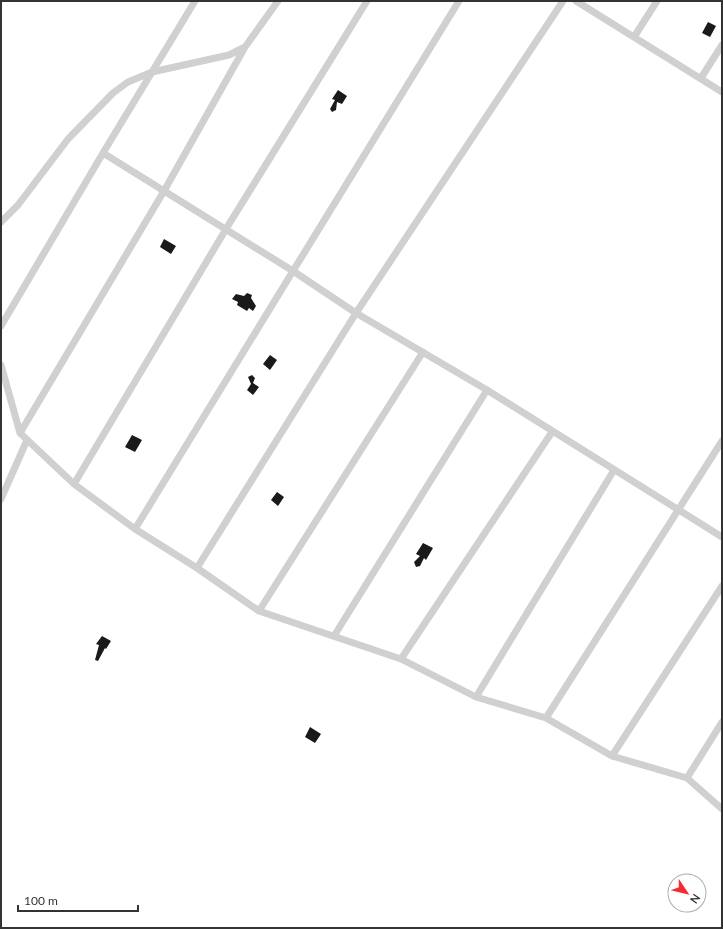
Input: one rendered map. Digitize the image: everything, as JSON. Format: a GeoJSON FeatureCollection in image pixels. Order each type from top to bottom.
{"type":"FeatureCollection","features":[{"type":"Feature","properties":{"kind":"street"},"geometry":{"type":"LineString","coordinates":[[1,326],[195,1]]}},
{"type":"Feature","properties":{"kind":"street"},"geometry":{"type":"LineString","coordinates":[[20,433],[164,191],[245,48],[278,1]]}},
{"type":"Feature","properties":{"kind":"street"},"geometry":{"type":"LineString","coordinates":[[74,484],[226,229],[367,1]]}},
{"type":"Feature","properties":{"kind":"street"},"geometry":{"type":"LineString","coordinates":[[135,529],[459,1]]}},
{"type":"Feature","properties":{"kind":"street"},"geometry":{"type":"LineString","coordinates":[[196,568],[356,313],[563,1]]}},
{"type":"Feature","properties":{"kind":"street"},"geometry":{"type":"LineString","coordinates":[[576,1],[722,92]]}},
{"type":"Feature","properties":{"kind":"street"},"geometry":{"type":"LineString","coordinates":[[634,38],[656,1]]}},
{"type":"Feature","properties":{"kind":"street"},"geometry":{"type":"LineString","coordinates":[[701,78],[722,44]]}},
{"type":"Feature","properties":{"kind":"street"},"geometry":{"type":"LineString","coordinates":[[1,222],[18,205],[68,139],[113,93],[128,82],[152,72],[229,55],[245,48]]}},
{"type":"Feature","properties":{"kind":"street"},"geometry":{"type":"LineString","coordinates":[[103,153],[293,271],[356,313],[486,390],[722,537]]}},
{"type":"Feature","properties":{"kind":"street"},"geometry":{"type":"LineString","coordinates":[[259,611],[423,352]]}},
{"type":"Feature","properties":{"kind":"street"},"geometry":{"type":"LineString","coordinates":[[1,365],[20,433],[27,440],[74,484],[135,529],[259,611],[400,659],[476,697],[546,718],[612,756],[687,778],[722,808]]}},
{"type":"Feature","properties":{"kind":"street"},"geometry":{"type":"LineString","coordinates":[[334,636],[486,390]]}},
{"type":"Feature","properties":{"kind":"street"},"geometry":{"type":"LineString","coordinates":[[400,659],[552,432]]}},
{"type":"Feature","properties":{"kind":"street"},"geometry":{"type":"LineString","coordinates":[[1,499],[27,440]]}},
{"type":"Feature","properties":{"kind":"street"},"geometry":{"type":"LineString","coordinates":[[546,718],[722,441]]}},
{"type":"Feature","properties":{"kind":"street"},"geometry":{"type":"LineString","coordinates":[[476,697],[614,470]]}},
{"type":"Feature","properties":{"kind":"street"},"geometry":{"type":"LineString","coordinates":[[612,756],[722,586]]}},
{"type":"Feature","properties":{"kind":"street"},"geometry":{"type":"LineString","coordinates":[[687,778],[722,722]]}},
{"type":"Feature","properties":{"kind":"building"},"geometry":{"type":"Polygon","coordinates":[[[708,22],[716,26],[710,37],[702,33],[708,22]]]}},
{"type":"Feature","properties":{"kind":"building"},"geometry":{"type":"Polygon","coordinates":[[[338,90],[347,96],[342,104],[337,102],[336,110],[332,112],[330,109],[335,100],[332,99],[338,90]]]}},
{"type":"Feature","properties":{"kind":"building"},"geometry":{"type":"Polygon","coordinates":[[[164,239],[176,246],[171,254],[160,247],[164,239]]]}},
{"type":"Feature","properties":{"kind":"building"},"geometry":{"type":"Polygon","coordinates":[[[247,293],[252,295],[251,298],[256,306],[253,311],[249,308],[247,311],[237,305],[238,302],[232,299],[236,294],[244,296],[247,293]]]}},
{"type":"Feature","properties":{"kind":"building"},"geometry":{"type":"Polygon","coordinates":[[[270,355],[277,360],[270,370],[263,364],[270,355]]]}},
{"type":"Feature","properties":{"kind":"building"},"geometry":{"type":"Polygon","coordinates":[[[252,375],[255,378],[253,383],[259,387],[253,395],[247,390],[251,384],[248,377],[252,375]]]}},
{"type":"Feature","properties":{"kind":"building"},"geometry":{"type":"Polygon","coordinates":[[[132,435],[142,440],[135,452],[125,447],[132,435]]]}},
{"type":"Feature","properties":{"kind":"building"},"geometry":{"type":"Polygon","coordinates":[[[277,492],[284,497],[278,506],[271,500],[277,492]]]}},
{"type":"Feature","properties":{"kind":"building"},"geometry":{"type":"Polygon","coordinates":[[[423,543],[433,548],[426,560],[424,558],[420,566],[416,567],[414,562],[420,556],[416,554],[423,543]]]}},
{"type":"Feature","properties":{"kind":"building"},"geometry":{"type":"Polygon","coordinates":[[[102,636],[111,641],[106,649],[105,648],[98,661],[95,660],[99,645],[96,644],[102,636]]]}},
{"type":"Feature","properties":{"kind":"building"},"geometry":{"type":"Polygon","coordinates":[[[310,727],[321,734],[315,743],[305,737],[310,727]]]}}]}
